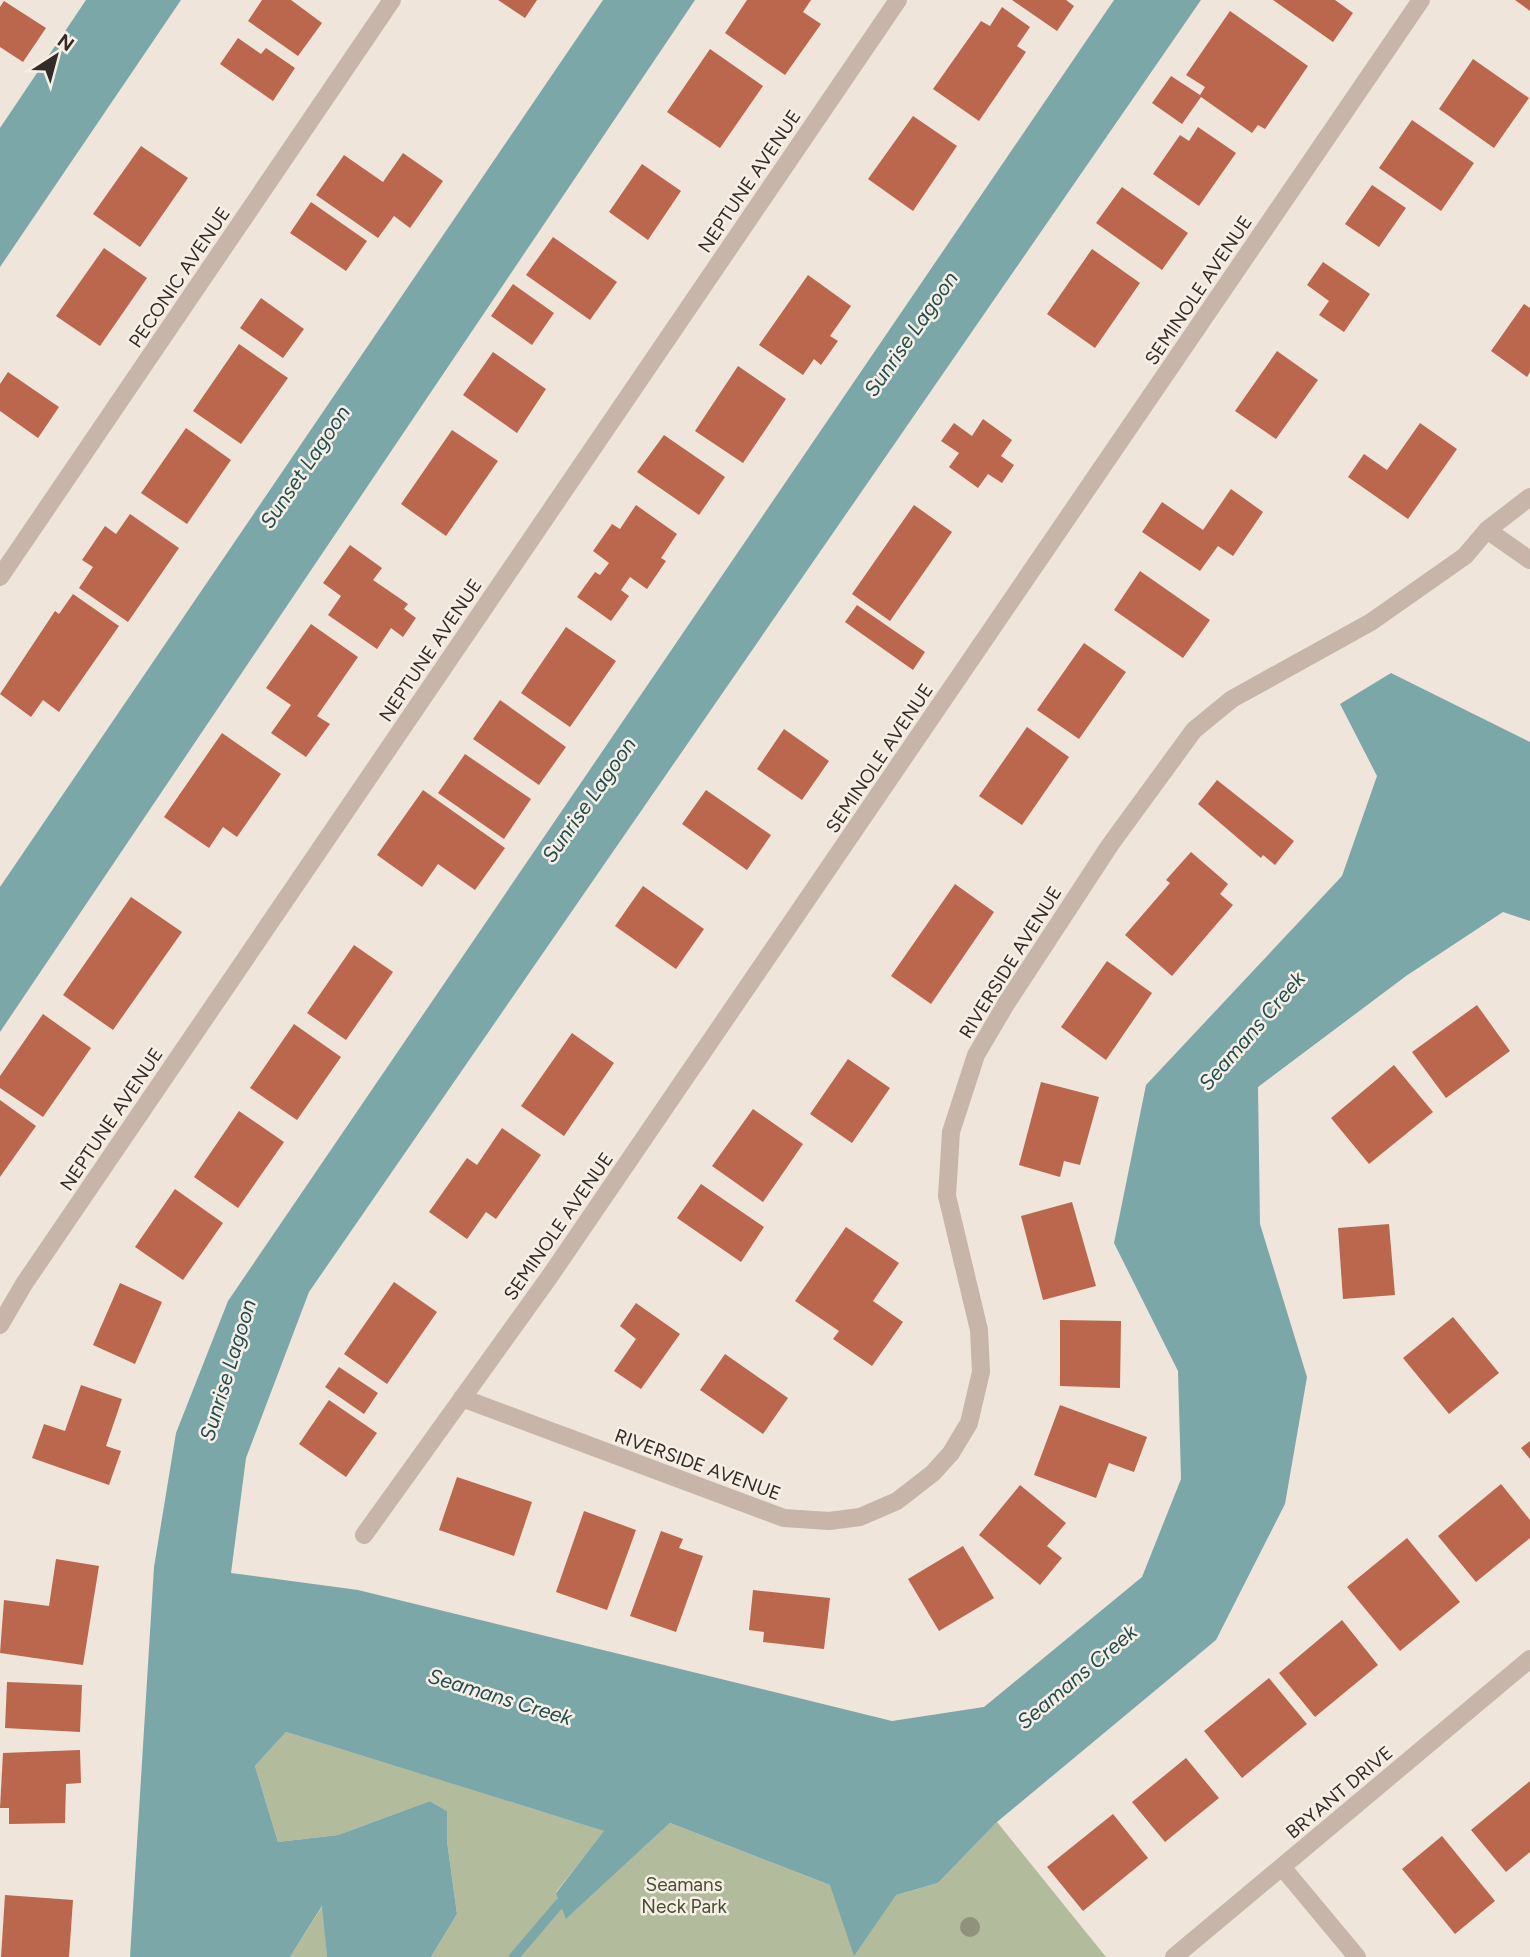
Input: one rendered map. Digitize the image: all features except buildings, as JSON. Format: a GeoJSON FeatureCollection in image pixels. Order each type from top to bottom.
{"type":"FeatureCollection","features":[{"type":"Feature","properties":{"kind":"street","name":"PECONIC AVENUE"},"geometry":{"type":"LineString","coordinates":[[0,577],[392,0]]}},
{"type":"Feature","properties":{"kind":"street","name":"NEPTUNE AVENUE"},"geometry":{"type":"LineString","coordinates":[[0,1325],[24,1284],[898,0]]}},
{"type":"Feature","properties":{"kind":"street","name":"SEMINOLE AVENUE"},"geometry":{"type":"LineString","coordinates":[[364,1535],[551,1276],[1421,0]]}},
{"type":"Feature","properties":{"kind":"street","name":"RIVERSIDE AVENUE"},"geometry":{"type":"LineString","coordinates":[[462,1398],[785,1518],[829,1521],[860,1517],[897,1501],[933,1473],[951,1452],[969,1423],[981,1372],[979,1330],[947,1196],[951,1132],[976,1055],[1006,1004],[1110,845],[1194,730],[1232,699],[1371,622],[1465,556],[1487,530],[1530,497]]}},
{"type":"Feature","properties":{"kind":"street"},"geometry":{"type":"LineString","coordinates":[[1487,530],[1530,560]]}},
{"type":"Feature","properties":{"kind":"street","name":"BRYANT DRIVE"},"geometry":{"type":"LineString","coordinates":[[1174,1957],[1530,1659]]}},
{"type":"Feature","properties":{"kind":"street"},"geometry":{"type":"LineString","coordinates":[[1282,1867],[1357,1957]]}},
{"type":"Feature","properties":{"kind":"green space","name":"Seamans Neck Park"},"geometry":{"type":"Polygon","coordinates":[[[286,1732],[605,1831],[556,1892],[567,1918],[670,1823],[830,1885],[896,1895],[938,1883],[997,1822],[1106,1957],[431,1957],[457,1914],[447,1841],[447,1811],[430,1801],[338,1835],[278,1842],[255,1766],[286,1732]]]}},
{"type":"Feature","properties":{"kind":"green space"},"geometry":{"type":"Polygon","coordinates":[[[323,1905],[327,1957],[290,1957],[323,1905]]]}},
{"type":"Feature","properties":{"kind":"water"},"geometry":{"type":"Polygon","coordinates":[[[86,0],[181,0],[0,267],[0,128],[86,0]]]}},
{"type":"Feature","properties":{"kind":"water","name":"Sunset Lagoon"},"geometry":{"type":"Polygon","coordinates":[[[603,0],[695,0],[0,1032],[0,887],[603,0]]]}},
{"type":"Feature","properties":{"kind":"water"},"geometry":{"type":"Polygon","coordinates":[[[1114,0],[1201,0],[309,1292],[246,1458],[231,1573],[358,1590],[892,1721],[984,1707],[1142,1577],[1181,1479],[1178,1371],[1114,1243],[1146,1085],[1342,876],[1377,776],[1340,704],[1391,673],[1530,742],[1530,921],[1503,912],[1406,976],[1258,1087],[1260,1224],[1307,1377],[1285,1504],[1216,1640],[997,1822],[938,1883],[896,1895],[854,1956],[830,1885],[670,1823],[566,1919],[556,1893],[604,1831],[286,1732],[255,1766],[278,1842],[338,1835],[430,1801],[447,1811],[447,1841],[457,1914],[431,1957],[327,1957],[322,1906],[290,1957],[130,1957],[154,1567],[176,1433],[228,1301],[1114,0]]]}},
{"type":"Feature","properties":{"kind":"waterway"},"geometry":{"type":"LineString","coordinates":[[514,1957],[560,1903]]}},
{"type":"Feature","properties":{"kind":"water label","name":"Sunrise Lagoon"},"geometry":{"type":"Point","coordinates":[911,334]}},
{"type":"Feature","properties":{"kind":"water label","name":"Sunrise Lagoon"},"geometry":{"type":"Point","coordinates":[589,800]}},
{"type":"Feature","properties":{"kind":"water label","name":"Seamans Creek"},"geometry":{"type":"Point","coordinates":[1252,1031]}},
{"type":"Feature","properties":{"kind":"water label","name":"Sunrise Lagoon"},"geometry":{"type":"Point","coordinates":[228,1370]}},
{"type":"Feature","properties":{"kind":"water label","name":"Seamans Creek"},"geometry":{"type":"Point","coordinates":[1077,1677]}},
{"type":"Feature","properties":{"kind":"water label","name":"Seamans Creek"},"geometry":{"type":"Point","coordinates":[500,1697]}}]}
